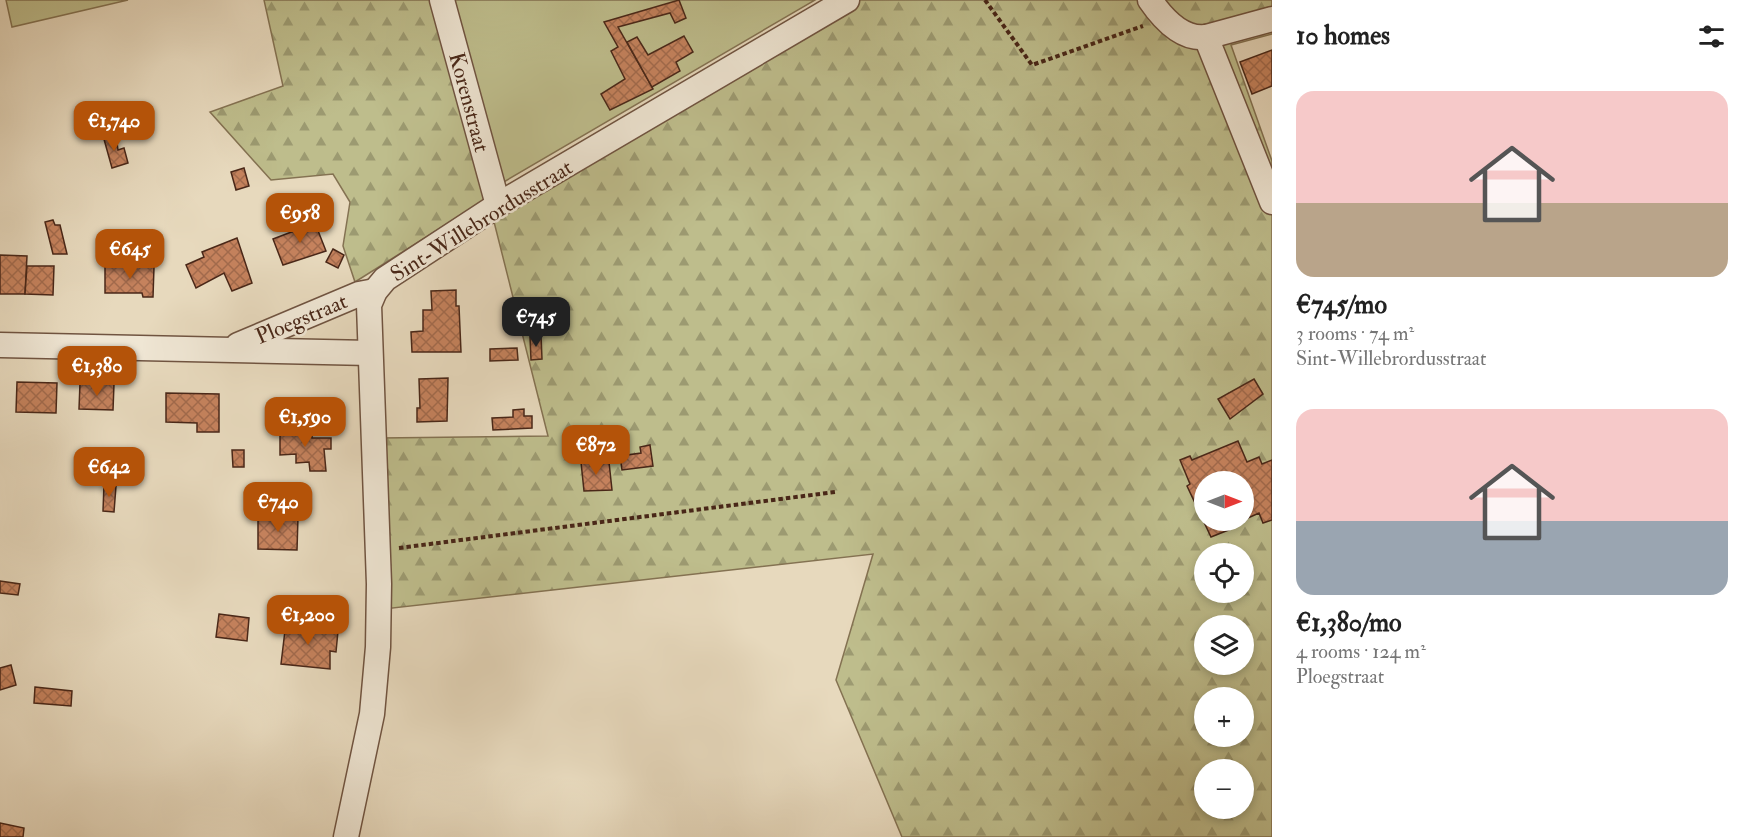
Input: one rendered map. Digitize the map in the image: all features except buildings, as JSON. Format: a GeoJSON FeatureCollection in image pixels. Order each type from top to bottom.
{"type":"FeatureCollection","features":[{"type":"Feature","properties":{"kind":"street","name":"Korenstraat"},"geometry":{"type":"LineString","coordinates":[[442,0],[498,205]]}},
{"type":"Feature","properties":{"kind":"street","name":"Sint-Willebrordusstraat"},"geometry":{"type":"LineString","coordinates":[[346,837],[372,714],[378,647],[369,305],[375,291],[385,279],[498,205],[847,0]]}},
{"type":"Feature","properties":{"kind":"street"},"geometry":{"type":"LineString","coordinates":[[1157,9],[1190,37],[1206,38],[1272,19]]}},
{"type":"Feature","properties":{"kind":"street"},"geometry":{"type":"LineString","coordinates":[[1206,38],[1272,202]]}},
{"type":"Feature","properties":{"kind":"street","name":"Ploegstraat"},"geometry":{"type":"LineString","coordinates":[[229,348],[359,294],[375,291]]}},
{"type":"Feature","properties":{"kind":"street","name":"Ploegstraat"},"geometry":{"type":"LineString","coordinates":[[0,345],[229,348],[370,353]]}},
{"type":"Feature","properties":{"kind":"path"},"geometry":{"type":"LineString","coordinates":[[985,0],[1032,65],[1157,9]]}},
{"type":"Feature","properties":{"kind":"path"},"geometry":{"type":"LineString","coordinates":[[377,551],[835,492]]}},
{"type":"Feature","properties":{"kind":"green space"},"geometry":{"type":"Polygon","coordinates":[[[6,0],[128,0],[12,27],[6,0]]]}},
{"type":"Feature","properties":{"kind":"green space"},"geometry":{"type":"Polygon","coordinates":[[[264,0],[434,0],[502,212],[830,0],[1272,0],[1272,34],[1231,45],[1272,161],[1272,837],[902,837],[836,680],[873,554],[384,609],[380,438],[548,436],[488,198],[355,282],[343,246],[350,202],[333,174],[271,180],[210,112],[283,86],[264,0]]]}},
{"type":"Feature","properties":{"kind":"green space"},"geometry":{"type":"Polygon","coordinates":[[[453,0],[815,0],[502,183],[453,0]]]}}]}
